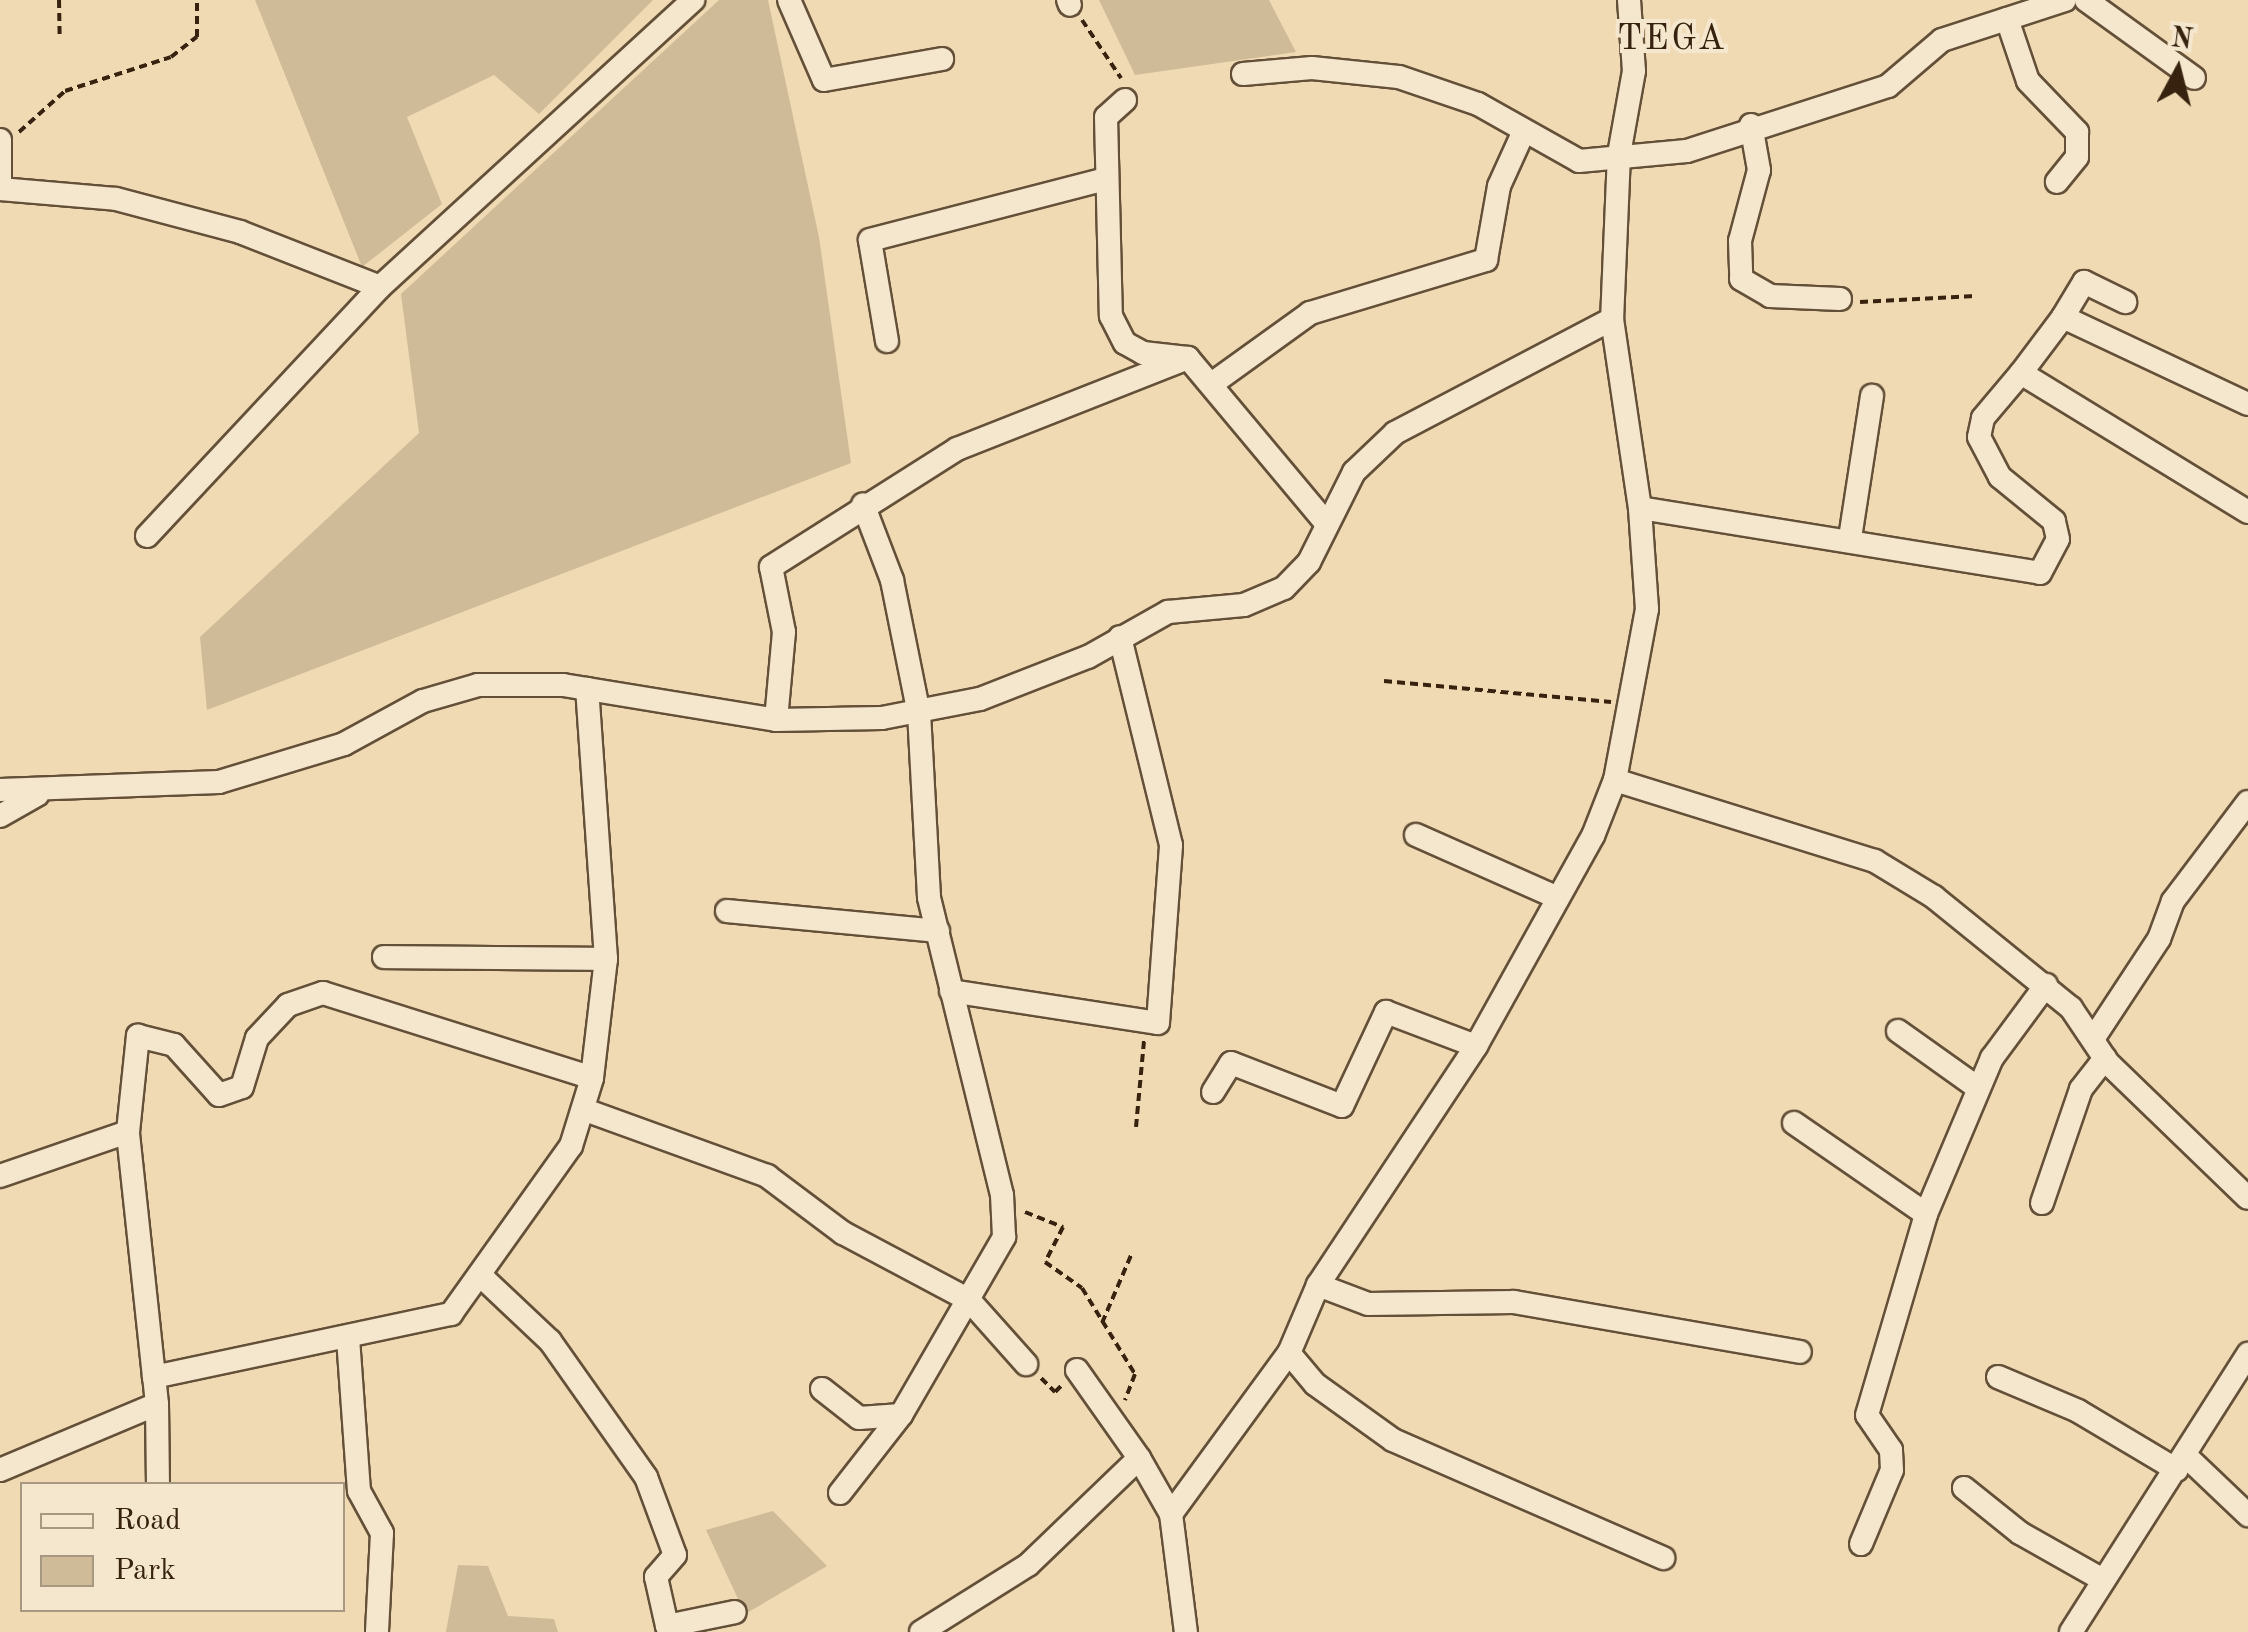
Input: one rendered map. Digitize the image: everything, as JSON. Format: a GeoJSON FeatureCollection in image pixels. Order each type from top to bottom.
{"type":"FeatureCollection","features":[{"type":"Feature","properties":{"kind":"street"},"geometry":{"type":"LineString","coordinates":[[147,536],[380,287],[693,0]]}},
{"type":"Feature","properties":{"kind":"street"},"geometry":{"type":"LineString","coordinates":[[790,0],[824,80],[942,59]]}},
{"type":"Feature","properties":{"kind":"street"},"geometry":{"type":"LineString","coordinates":[[1171,1514],[1289,1353],[1318,1284],[1476,1046],[1558,898],[1614,780],[1648,609],[1640,508],[1612,319],[1619,154],[1632,100],[1628,0]]}},
{"type":"Feature","properties":{"kind":"street"},"geometry":{"type":"LineString","coordinates":[[1243,74],[1312,68],[1399,77],[1460,96],[1579,160],[1619,154],[1687,152],[1752,125],[1888,86],[1942,40],[2064,0]]}},
{"type":"Feature","properties":{"kind":"street"},"geometry":{"type":"LineString","coordinates":[[2086,0],[2194,78]]}},
{"type":"Feature","properties":{"kind":"street"},"geometry":{"type":"LineString","coordinates":[[2007,20],[2028,80],[2077,132],[2078,157],[2057,182]]}},
{"type":"Feature","properties":{"kind":"street"},"geometry":{"type":"LineString","coordinates":[[1125,96],[1106,117],[1110,316],[1134,348],[1188,358],[1213,382],[1325,522]]}},
{"type":"Feature","properties":{"kind":"street"},"geometry":{"type":"LineString","coordinates":[[1752,125],[1759,170],[1740,240],[1742,280],[1770,296],[1840,299]]}},
{"type":"Feature","properties":{"kind":"street"},"geometry":{"type":"LineString","coordinates":[[1213,382],[1310,313],[1486,260],[1499,186],[1523,132]]}},
{"type":"Feature","properties":{"kind":"street"},"geometry":{"type":"LineString","coordinates":[[0,139],[0,188],[116,199],[240,232],[380,287]]}},
{"type":"Feature","properties":{"kind":"street"},"geometry":{"type":"LineString","coordinates":[[888,341],[870,240],[1106,178]]}},
{"type":"Feature","properties":{"kind":"street"},"geometry":{"type":"LineString","coordinates":[[1640,508],[1850,538],[2028,577],[2051,563],[2058,540],[2046,507],[2000,477],[1979,436],[1982,418],[2021,373],[2084,282],[2125,302]]}},
{"type":"Feature","properties":{"kind":"street"},"geometry":{"type":"LineString","coordinates":[[2063,317],[2248,404]]}},
{"type":"Feature","properties":{"kind":"street"},"geometry":{"type":"LineString","coordinates":[[0,790],[37,795],[202,786],[273,768],[376,730],[448,690],[500,683],[587,690],[776,720],[919,714],[1044,677],[1168,612],[1244,605],[1284,588],[1354,472],[1395,433],[1612,319]]}},
{"type":"Feature","properties":{"kind":"street"},"geometry":{"type":"LineString","coordinates":[[776,720],[784,632],[772,567],[863,504],[957,449],[1188,358]]}},
{"type":"Feature","properties":{"kind":"street"},"geometry":{"type":"LineString","coordinates":[[2021,373],[2248,512]]}},
{"type":"Feature","properties":{"kind":"street"},"geometry":{"type":"LineString","coordinates":[[1850,538],[1872,396]]}},
{"type":"Feature","properties":{"kind":"street"},"geometry":{"type":"LineString","coordinates":[[840,1494],[901,1416],[1004,1237],[1002,1203],[938,931],[919,714],[892,580],[863,504]]}},
{"type":"Feature","properties":{"kind":"street"},"geometry":{"type":"LineString","coordinates":[[951,991],[1158,1022],[1164,988],[1171,845],[1120,638]]}},
{"type":"Feature","properties":{"kind":"street"},"geometry":{"type":"LineString","coordinates":[[154,1377],[215,1358],[434,1322],[480,1275],[571,1146],[592,1078],[606,959],[587,690]]}},
{"type":"Feature","properties":{"kind":"street"},"geometry":{"type":"LineString","coordinates":[[1614,780],[1875,861],[2046,986],[2099,1048],[2248,1198]]}},
{"type":"Feature","properties":{"kind":"street"},"geometry":{"type":"LineString","coordinates":[[0,816],[37,795]]}},
{"type":"Feature","properties":{"kind":"street"},"geometry":{"type":"LineString","coordinates":[[2042,1202],[2081,1089],[2099,1048],[2159,940],[2173,901],[2248,802]]}},
{"type":"Feature","properties":{"kind":"street"},"geometry":{"type":"LineString","coordinates":[[1416,836],[1558,898]]}},
{"type":"Feature","properties":{"kind":"street"},"geometry":{"type":"LineString","coordinates":[[727,911],[938,931]]}},
{"type":"Feature","properties":{"kind":"street"},"geometry":{"type":"LineString","coordinates":[[384,957],[606,959]]}},
{"type":"Feature","properties":{"kind":"street"},"geometry":{"type":"LineString","coordinates":[[1861,1544],[1892,1470],[1891,1450],[1868,1416],[1926,1214],[1978,1088],[2046,986]]}},
{"type":"Feature","properties":{"kind":"street"},"geometry":{"type":"LineString","coordinates":[[158,1482],[157,1404],[128,1132],[138,1036],[174,1045],[219,1095],[242,1087],[257,1038],[311,993],[592,1078]]}},
{"type":"Feature","properties":{"kind":"street"},"geometry":{"type":"LineString","coordinates":[[1214,1092],[1231,1063],[1342,1106],[1386,1012],[1476,1046]]}},
{"type":"Feature","properties":{"kind":"street"},"geometry":{"type":"LineString","coordinates":[[1898,1031],[1978,1088]]}},
{"type":"Feature","properties":{"kind":"street"},"geometry":{"type":"LineString","coordinates":[[584,1110],[766,1176],[843,1233],[969,1300],[1026,1364]]}},
{"type":"Feature","properties":{"kind":"street"},"geometry":{"type":"LineString","coordinates":[[1794,1123],[1926,1214]]}},
{"type":"Feature","properties":{"kind":"street"},"geometry":{"type":"LineString","coordinates":[[0,1176],[128,1132]]}},
{"type":"Feature","properties":{"kind":"street"},"geometry":{"type":"LineString","coordinates":[[480,1275],[550,1341],[646,1477],[675,1555],[656,1577],[667,1626],[735,1612]]}},
{"type":"Feature","properties":{"kind":"street"},"geometry":{"type":"LineString","coordinates":[[1318,1284],[1387,1306],[1489,1299],[1800,1352]]}},
{"type":"Feature","properties":{"kind":"street"},"geometry":{"type":"LineString","coordinates":[[348,1338],[359,1491],[382,1533],[377,1632]]}},
{"type":"Feature","properties":{"kind":"street"},"geometry":{"type":"LineString","coordinates":[[1289,1353],[1314,1384],[1393,1440],[1662,1558]]}},
{"type":"Feature","properties":{"kind":"street"},"geometry":{"type":"LineString","coordinates":[[2070,1632],[2248,1354]]}},
{"type":"Feature","properties":{"kind":"street"},"geometry":{"type":"LineString","coordinates":[[1077,1370],[1139,1458],[1171,1514],[1186,1632]]}},
{"type":"Feature","properties":{"kind":"street"},"geometry":{"type":"LineString","coordinates":[[1998,1378],[2078,1410],[2181,1463],[2247,1513]]}},
{"type":"Feature","properties":{"kind":"street"},"geometry":{"type":"LineString","coordinates":[[822,1390],[858,1418],[901,1416]]}},
{"type":"Feature","properties":{"kind":"street"},"geometry":{"type":"LineString","coordinates":[[0,1470],[157,1404]]}},
{"type":"Feature","properties":{"kind":"street"},"geometry":{"type":"LineString","coordinates":[[921,1632],[1028,1565],[1139,1458]]}},
{"type":"Feature","properties":{"kind":"street"},"geometry":{"type":"LineString","coordinates":[[1964,1488],[2104,1580]]}},
{"type":"Feature","properties":{"kind":"path"},"geometry":{"type":"LineString","coordinates":[[59,0],[60,39]]}},
{"type":"Feature","properties":{"kind":"path"},"geometry":{"type":"LineString","coordinates":[[0,139],[31,128],[40,107],[65,91],[171,58],[197,36],[197,0]]}},
{"type":"Feature","properties":{"kind":"path"},"geometry":{"type":"LineString","coordinates":[[1069,2],[1125,96]]}},
{"type":"Feature","properties":{"kind":"path"},"geometry":{"type":"LineString","coordinates":[[1840,299],[1975,296]]}},
{"type":"Feature","properties":{"kind":"path"},"geometry":{"type":"LineString","coordinates":[[1384,681],[1630,704]]}},
{"type":"Feature","properties":{"kind":"path"},"geometry":{"type":"LineString","coordinates":[[1136,1126],[1146,1020]]}},
{"type":"Feature","properties":{"kind":"path"},"geometry":{"type":"LineString","coordinates":[[1002,1203],[1063,1227],[1045,1262],[1082,1288],[1135,1374],[1124,1392],[1128,1409]]}},
{"type":"Feature","properties":{"kind":"path"},"geometry":{"type":"LineString","coordinates":[[1102,1323],[1132,1254]]}},
{"type":"Feature","properties":{"kind":"path"},"geometry":{"type":"LineString","coordinates":[[1026,1364],[1055,1392],[1077,1370]]}},
{"type":"Feature","properties":{"kind":"green space"},"geometry":{"type":"Polygon","coordinates":[[[255,0],[653,0],[539,114],[494,75],[407,117],[442,204],[362,267],[255,0]]]}},
{"type":"Feature","properties":{"kind":"green space"},"geometry":{"type":"Polygon","coordinates":[[[719,0],[768,0],[819,237],[851,463],[207,710],[200,637],[419,433],[401,294],[719,0]]]}},
{"type":"Feature","properties":{"kind":"green space"},"geometry":{"type":"Polygon","coordinates":[[[1099,0],[1269,0],[1296,52],[1135,75],[1099,0]]]}},
{"type":"Feature","properties":{"kind":"green space"},"geometry":{"type":"Polygon","coordinates":[[[773,1511],[827,1566],[745,1614],[706,1530],[773,1511]]]}},
{"type":"Feature","properties":{"kind":"green space"},"geometry":{"type":"Polygon","coordinates":[[[458,1565],[488,1566],[508,1616],[554,1619],[558,1632],[446,1632],[458,1565]]]}},
{"type":"Feature","properties":{"kind":"district","name":"TEGA"},"geometry":{"type":"Point","coordinates":[1672,40]}}]}
